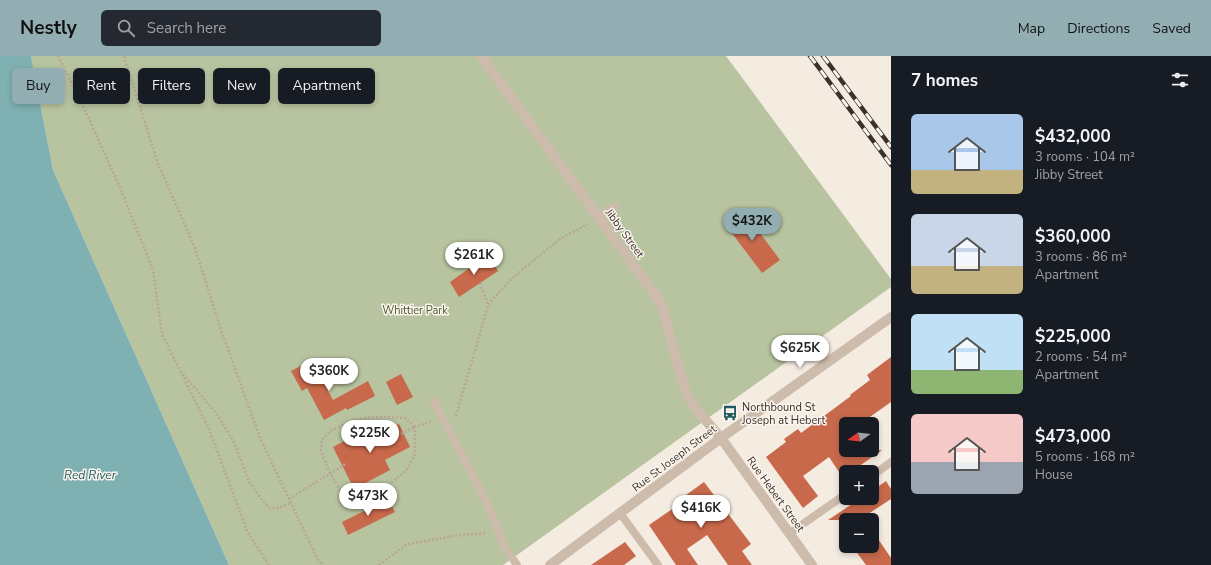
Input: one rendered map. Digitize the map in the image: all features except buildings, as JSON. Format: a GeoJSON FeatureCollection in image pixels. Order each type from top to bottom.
{"type":"FeatureCollection","features":[{"type":"Feature","properties":{"kind":"street","name":"Jibby Street"},"geometry":{"type":"LineString","coordinates":[[481,56],[661,303],[686,392],[695,408],[721,438]]}},
{"type":"Feature","properties":{"kind":"street","name":"Rue St Joseph Street"},"geometry":{"type":"LineString","coordinates":[[550,565],[721,438],[891,317]]}},
{"type":"Feature","properties":{"kind":"street","name":"Rue Hebert Street"},"geometry":{"type":"LineString","coordinates":[[721,438],[812,565]]}},
{"type":"Feature","properties":{"kind":"lane"},"geometry":{"type":"LineString","coordinates":[[599,218],[615,206]]}},
{"type":"Feature","properties":{"kind":"lane"},"geometry":{"type":"LineString","coordinates":[[434,402],[488,504],[504,546],[517,565]]}},
{"type":"Feature","properties":{"kind":"lane"},"geometry":{"type":"LineString","coordinates":[[879,471],[891,462]]}},
{"type":"Feature","properties":{"kind":"lane"},"geometry":{"type":"LineString","coordinates":[[790,533],[839,499]]}},
{"type":"Feature","properties":{"kind":"lane"},"geometry":{"type":"LineString","coordinates":[[620,513],[658,565]]}},
{"type":"Feature","properties":{"kind":"path"},"geometry":{"type":"LineString","coordinates":[[58,56],[85,110],[121,190],[153,270],[162,334],[209,429],[247,531],[269,565]]}},
{"type":"Feature","properties":{"kind":"path"},"geometry":{"type":"LineString","coordinates":[[124,56],[158,164],[194,248],[221,330],[260,438],[318,560],[323,565]]}},
{"type":"Feature","properties":{"kind":"path"},"geometry":{"type":"LineString","coordinates":[[451,434],[488,305],[508,281],[560,239],[599,218]]}},
{"type":"Feature","properties":{"kind":"path"},"geometry":{"type":"LineString","coordinates":[[480,283],[488,305]]}},
{"type":"Feature","properties":{"kind":"path"},"geometry":{"type":"LineString","coordinates":[[180,370],[217,414],[234,442],[249,482],[263,501],[270,508],[279,508],[291,503]]}},
{"type":"Feature","properties":{"kind":"path"},"geometry":{"type":"LineString","coordinates":[[401,434],[442,416]]}},
{"type":"Feature","properties":{"kind":"path"},"geometry":{"type":"LineString","coordinates":[[375,417],[405,418],[415,427],[415,454],[406,471],[387,486],[363,497],[351,499],[343,495],[330,473],[321,451],[322,440],[330,431],[352,421],[375,417]]}},
{"type":"Feature","properties":{"kind":"path"},"geometry":{"type":"LineString","coordinates":[[289,499],[347,463]]}},
{"type":"Feature","properties":{"kind":"path"},"geometry":{"type":"LineString","coordinates":[[379,565],[407,544],[460,535],[498,532]]}},
{"type":"Feature","properties":{"kind":"green space","name":"Whittier Park"},"geometry":{"type":"Polygon","coordinates":[[[31,56],[726,56],[891,279],[891,287],[503,565],[229,565],[53,170],[40,104],[65,104],[65,68],[33,68],[31,56]]]}},
{"type":"Feature","properties":{"kind":"water","name":"Red River"},"geometry":{"type":"Polygon","coordinates":[[[0,56],[31,56],[33,68],[12,68],[12,104],[40,104],[53,170],[229,565],[0,565],[0,56]]]}},
{"type":"Feature","properties":{"kind":"railway"},"geometry":{"type":"LineString","coordinates":[[810,56],[891,165]]}},
{"type":"Feature","properties":{"kind":"railway"},"geometry":{"type":"LineString","coordinates":[[823,56],[891,147]]}},
{"type":"Feature","properties":{"kind":"place","name":"Northbound St Joseph at Hebert"},"geometry":{"type":"Point","coordinates":[730,413]}}]}
